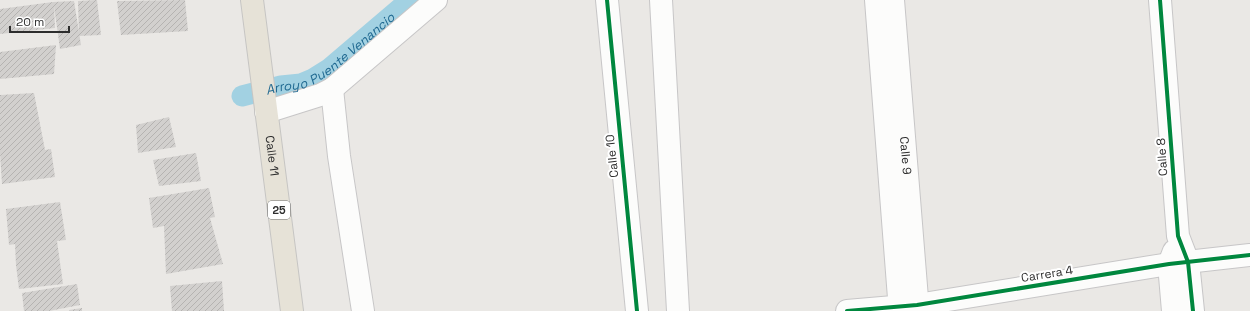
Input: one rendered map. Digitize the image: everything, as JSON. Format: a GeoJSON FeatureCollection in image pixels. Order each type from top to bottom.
{"type":"FeatureCollection","features":[{"type":"Feature","properties":{"kind":"main road","name":"Calle 11"},"geometry":{"type":"LineString","coordinates":[[252,0],[292,311]]}},
{"type":"Feature","properties":{"kind":"street"},"geometry":{"type":"LineString","coordinates":[[266,111],[320,95],[332,89],[436,0]]}},
{"type":"Feature","properties":{"kind":"street","name":"Calle 10"},"geometry":{"type":"LineString","coordinates":[[607,0],[637,311]]}},
{"type":"Feature","properties":{"kind":"street"},"geometry":{"type":"LineString","coordinates":[[662,0],[678,311]]}},
{"type":"Feature","properties":{"kind":"street","name":"Calle 9"},"geometry":{"type":"LineString","coordinates":[[876,0],[909,308]]}},
{"type":"Feature","properties":{"kind":"street","name":"Calle 9"},"geometry":{"type":"LineString","coordinates":[[893,0],[909,308]]}},
{"type":"Feature","properties":{"kind":"street","name":"Calle 8"},"geometry":{"type":"LineString","coordinates":[[1160,0],[1178,236],[1179,263],[1173,311]]}},
{"type":"Feature","properties":{"kind":"street"},"geometry":{"type":"LineString","coordinates":[[332,89],[339,156],[363,311]]}},
{"type":"Feature","properties":{"kind":"street","name":"Carrera 4"},"geometry":{"type":"LineString","coordinates":[[847,311],[909,308],[1179,263],[1250,255]]}},
{"type":"Feature","properties":{"kind":"street","name":"Calle 8"},"geometry":{"type":"LineString","coordinates":[[1179,263],[1193,311]]}},
{"type":"Feature","properties":{"kind":"building"},"geometry":{"type":"Polygon","coordinates":[[[97,0],[101,35],[79,36],[78,1],[97,0]]]}},
{"type":"Feature","properties":{"kind":"building"},"geometry":{"type":"Polygon","coordinates":[[[185,0],[188,31],[121,35],[117,1],[185,0]]]}},
{"type":"Feature","properties":{"kind":"building"},"geometry":{"type":"Polygon","coordinates":[[[74,1],[81,45],[60,49],[54,6],[55,28],[0,34],[0,9],[53,2],[74,1]]]}},
{"type":"Feature","properties":{"kind":"building"},"geometry":{"type":"Polygon","coordinates":[[[56,45],[54,74],[0,79],[0,52],[56,45]]]}},
{"type":"Feature","properties":{"kind":"building"},"geometry":{"type":"Polygon","coordinates":[[[34,93],[45,150],[51,149],[55,177],[2,184],[0,153],[0,95],[34,93]]]}},
{"type":"Feature","properties":{"kind":"building"},"geometry":{"type":"Polygon","coordinates":[[[169,117],[176,147],[138,153],[136,125],[169,117]]]}},
{"type":"Feature","properties":{"kind":"building"},"geometry":{"type":"Polygon","coordinates":[[[196,153],[201,181],[159,186],[153,160],[196,153]]]}},
{"type":"Feature","properties":{"kind":"building"},"geometry":{"type":"Polygon","coordinates":[[[209,188],[215,217],[210,218],[223,264],[166,274],[164,226],[153,228],[149,198],[209,188]]]}},
{"type":"Feature","properties":{"kind":"building"},"geometry":{"type":"Polygon","coordinates":[[[60,202],[66,240],[57,241],[63,284],[19,289],[15,244],[9,245],[6,209],[60,202]]]}},
{"type":"Feature","properties":{"kind":"building"},"geometry":{"type":"Polygon","coordinates":[[[222,281],[224,311],[172,311],[170,286],[222,281]]]}},
{"type":"Feature","properties":{"kind":"building"},"geometry":{"type":"Polygon","coordinates":[[[77,284],[80,305],[49,311],[24,311],[22,293],[77,284]]]}},
{"type":"Feature","properties":{"kind":"building"},"geometry":{"type":"Polygon","coordinates":[[[82,308],[82,311],[69,311],[69,310],[82,308]]]}},
{"type":"Feature","properties":{"kind":"waterway","name":"Arroyo Puente Venancio"},"geometry":{"type":"LineString","coordinates":[[242,96],[281,86],[301,84],[313,79],[329,69],[410,0]]}},
{"type":"Feature","properties":{"kind":"cycle path"},"geometry":{"type":"LineString","coordinates":[[607,0],[637,311]]}},
{"type":"Feature","properties":{"kind":"cycle path"},"geometry":{"type":"LineString","coordinates":[[1160,0],[1178,236],[1188,262],[1193,311]]}},
{"type":"Feature","properties":{"kind":"cycle path"},"geometry":{"type":"LineString","coordinates":[[847,311],[917,305],[1169,264],[1250,255]]}}]}
